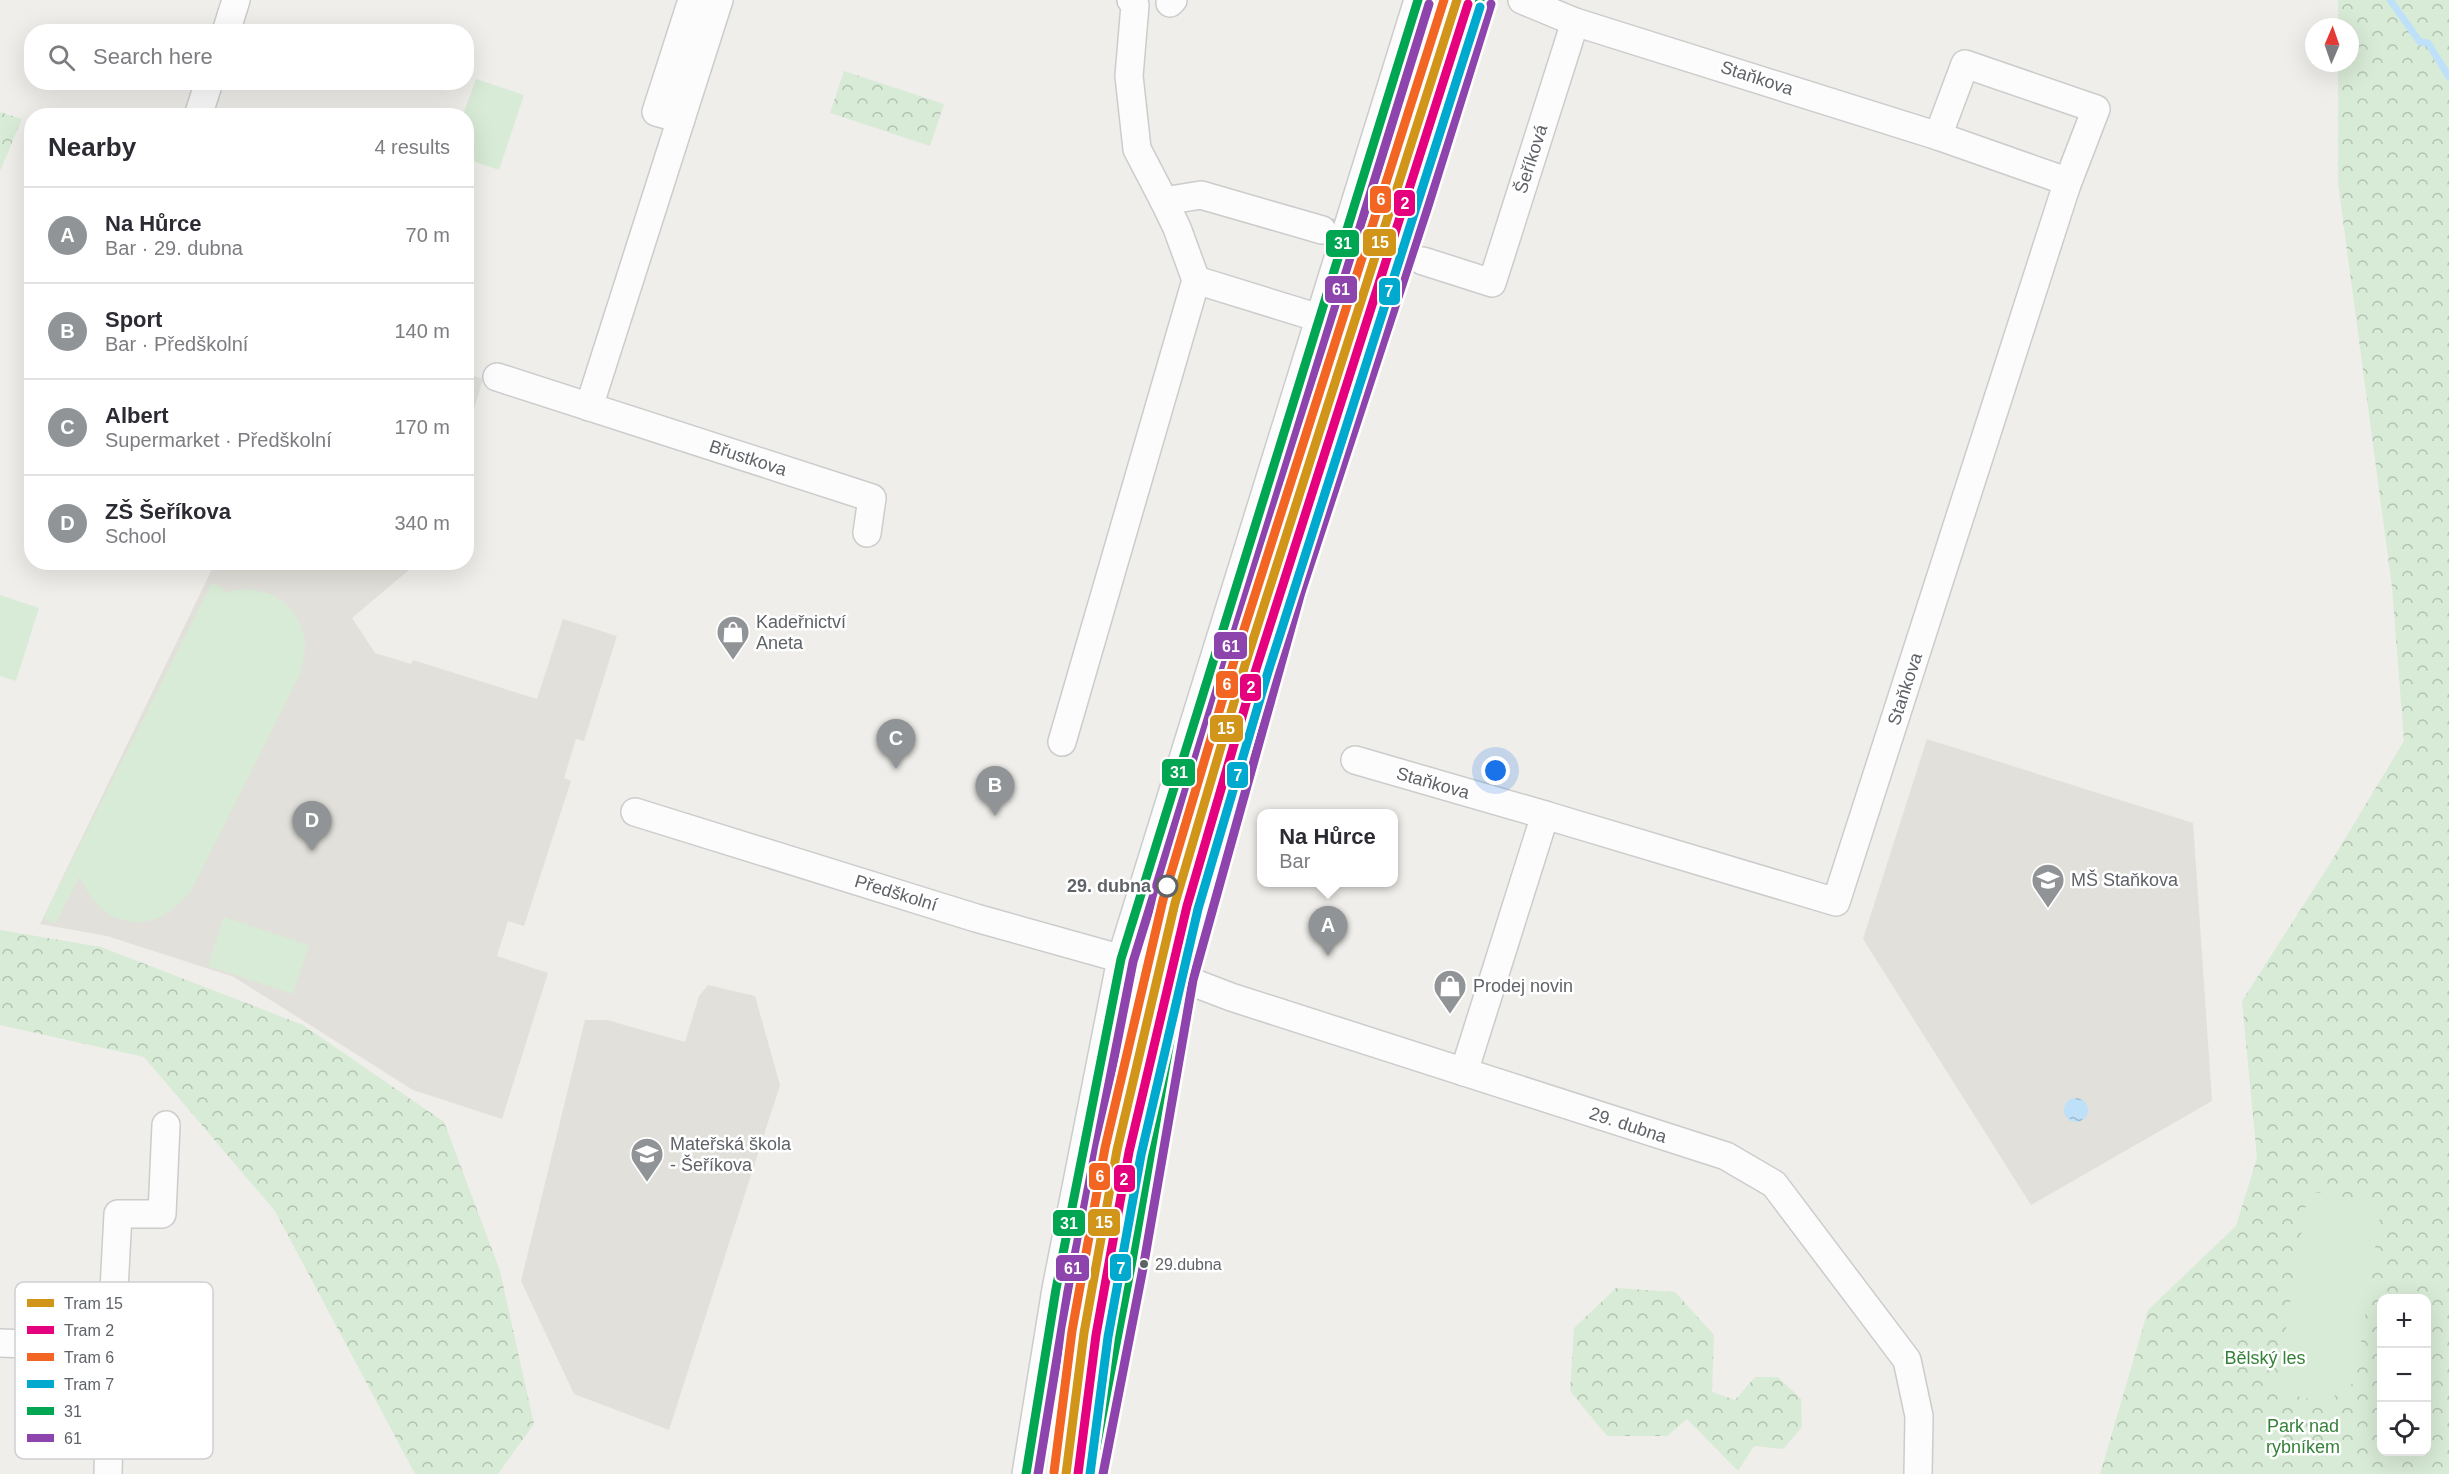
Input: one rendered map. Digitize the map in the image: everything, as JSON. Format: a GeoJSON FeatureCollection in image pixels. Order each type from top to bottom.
{"type":"FeatureCollection","features":[{"type":"Feature","properties":{"kind":"street"},"geometry":{"type":"LineString","coordinates":[[228,24],[236,0]]}},
{"type":"Feature","properties":{"kind":"street"},"geometry":{"type":"LineString","coordinates":[[681,119],[656,112],[692,0]]}},
{"type":"Feature","properties":{"kind":"street"},"geometry":{"type":"LineString","coordinates":[[590,407],[719,0]]}},
{"type":"Feature","properties":{"kind":"street"},"geometry":{"type":"LineString","coordinates":[[1026,1474],[1056,1289],[1121,959],[1418,0]]}},
{"type":"Feature","properties":{"kind":"street"},"geometry":{"type":"LineString","coordinates":[[1092,1474],[1132,1261],[1169,973],[1480,0]]}},
{"type":"Feature","properties":{"kind":"street"},"geometry":{"type":"LineString","coordinates":[[1522,0],[1575,22]]}},
{"type":"Feature","properties":{"kind":"street"},"geometry":{"type":"LineString","coordinates":[[1062,742],[1196,280],[1177,228],[1137,149],[1129,76],[1133,2]]}},
{"type":"Feature","properties":{"kind":"street","name":"Staňkova"},"geometry":{"type":"LineString","coordinates":[[1575,22],[1938,136],[2066,181],[2066,186]]}},
{"type":"Feature","properties":{"kind":"street","name":"Šeříková"},"geometry":{"type":"LineString","coordinates":[[1423,261],[1492,283],[1575,22]]}},
{"type":"Feature","properties":{"kind":"street","name":"Staňkova"},"geometry":{"type":"LineString","coordinates":[[1355,760],[1836,902],[2066,186],[2096,109],[1965,64],[1938,136]]}},
{"type":"Feature","properties":{"kind":"street"},"geometry":{"type":"LineString","coordinates":[[201,108],[206,90]]}},
{"type":"Feature","properties":{"kind":"street"},"geometry":{"type":"LineString","coordinates":[[1164,201],[1201,195],[1322,230]]}},
{"type":"Feature","properties":{"kind":"street"},"geometry":{"type":"LineString","coordinates":[[1196,280],[1319,318]]}},
{"type":"Feature","properties":{"kind":"street","name":"Břustkova"},"geometry":{"type":"LineString","coordinates":[[497,377],[873,498],[867,533]]}},
{"type":"Feature","properties":{"kind":"street","name":"Předškolní"},"geometry":{"type":"LineString","coordinates":[[635,812],[976,918],[1169,973]]}},
{"type":"Feature","properties":{"kind":"street"},"geometry":{"type":"LineString","coordinates":[[1464,1072],[1545,815]]}},
{"type":"Feature","properties":{"kind":"street","name":"29. dubna"},"geometry":{"type":"LineString","coordinates":[[1169,973],[1231,997],[1726,1156],[1774,1184],[1907,1360],[1919,1416],[1918,1474]]}},
{"type":"Feature","properties":{"kind":"street"},"geometry":{"type":"LineString","coordinates":[[114,1282],[118,1214],[162,1214],[166,1125]]}},
{"type":"Feature","properties":{"kind":"street"},"geometry":{"type":"LineString","coordinates":[[0,1343],[15,1344]]}},
{"type":"Feature","properties":{"kind":"street"},"geometry":{"type":"LineString","coordinates":[[108,1459],[108,1474]]}},
{"type":"Feature","properties":{"kind":"shaded area"},"geometry":{"type":"Polygon","coordinates":[[[474,376],[483,379],[474,409],[474,376]]]}},
{"type":"Feature","properties":{"kind":"shaded area"},"geometry":{"type":"Polygon","coordinates":[[[212,570],[409,570],[352,618],[375,653],[411,664],[413,660],[537,699],[563,619],[617,636],[584,741],[576,739],[564,778],[571,781],[524,926],[508,921],[497,956],[548,973],[502,1119],[413,1090],[234,977],[107,936],[40,924],[212,570]]]}},
{"type":"Feature","properties":{"kind":"shaded area"},"geometry":{"type":"Polygon","coordinates":[[[1927,739],[2193,823],[2212,1101],[2031,1205],[1863,939],[1927,739]]]}},
{"type":"Feature","properties":{"kind":"shaded area","name":"Mateřská škola - Šeříkova"},"geometry":{"type":"Polygon","coordinates":[[[708,985],[755,996],[780,1085],[669,1430],[574,1394],[521,1281],[585,1020],[607,1020],[685,1042],[699,996],[708,985]]]}},
{"type":"Feature","properties":{"kind":"green space","name":"Bělský les"},"geometry":{"type":"Polygon","coordinates":[[[2338,0],[2449,0],[2449,1474],[2100,1474],[2148,1310],[2236,1226],[2257,1158],[2242,1001],[2331,862],[2404,741],[2392,587],[2338,183],[2338,72],[2359,72],[2359,18],[2338,18],[2338,0]]]}},
{"type":"Feature","properties":{"kind":"green space"},"geometry":{"type":"Polygon","coordinates":[[[844,71],[944,104],[930,146],[830,113],[844,71]]]}},
{"type":"Feature","properties":{"kind":"green space"},"geometry":{"type":"Polygon","coordinates":[[[476,79],[524,95],[499,170],[474,161],[474,108],[466,108],[474,90],[476,79]]]}},
{"type":"Feature","properties":{"kind":"green space"},"geometry":{"type":"Polygon","coordinates":[[[0,112],[22,119],[0,171],[0,112]]]}},
{"type":"Feature","properties":{"kind":"green space"},"geometry":{"type":"Polygon","coordinates":[[[212,583],[224,589],[223,593],[252,590],[266,593],[289,607],[298,618],[303,632],[305,650],[300,674],[192,889],[178,905],[162,916],[147,921],[131,922],[116,918],[102,909],[90,895],[80,876],[55,924],[43,918],[212,583]]]}},
{"type":"Feature","properties":{"kind":"green space"},"geometry":{"type":"Polygon","coordinates":[[[0,595],[39,608],[16,681],[0,676],[0,595]]]}},
{"type":"Feature","properties":{"kind":"green space"},"geometry":{"type":"Polygon","coordinates":[[[224,917],[309,945],[293,994],[208,966],[224,917]]]}},
{"type":"Feature","properties":{"kind":"green space"},"geometry":{"type":"Polygon","coordinates":[[[0,930],[101,947],[303,1025],[444,1122],[500,1271],[534,1424],[498,1474],[415,1474],[275,1211],[144,1057],[0,1025],[0,930]]]}},
{"type":"Feature","properties":{"kind":"green space"},"geometry":{"type":"Polygon","coordinates":[[[2308,1191],[2382,1203],[2355,1382],[2325,1402],[2276,1392],[2308,1191]]]}},
{"type":"Feature","properties":{"kind":"green space"},"geometry":{"type":"Polygon","coordinates":[[[1616,1288],[1675,1292],[1714,1335],[1712,1392],[1735,1400],[1755,1377],[1778,1377],[1801,1399],[1802,1427],[1783,1449],[1754,1446],[1738,1471],[1687,1419],[1667,1436],[1607,1436],[1570,1391],[1574,1328],[1616,1288]]]}},
{"type":"Feature","properties":{"kind":"water"},"geometry":{"type":"Polygon","coordinates":[[[2076,1098],[2085,1101],[2088,1110],[2085,1119],[2076,1122],[2067,1119],[2064,1110],[2067,1101],[2076,1098]]]}},
{"type":"Feature","properties":{"kind":"waterway"},"geometry":{"type":"LineString","coordinates":[[2390,0],[2420,42],[2428,43],[2449,77]]}},
{"type":"Feature","properties":{"kind":"tunnel"},"geometry":{"type":"LineString","coordinates":[[1324,230],[1422,261]]}},
{"type":"Feature","properties":{"kind":"tram line","name":"6"},"geometry":{"type":"LineString","coordinates":[[1054,1472],[1072,1331],[1105,1148],[1163,900],[1234,661],[1444,0]]}},
{"type":"Feature","properties":{"kind":"tram line","name":"15"},"geometry":{"type":"LineString","coordinates":[[1066,1474],[1084,1333],[1117,1150],[1175,903],[1245,665],[1457,0]]}},
{"type":"Feature","properties":{"kind":"tram line","name":"2"},"geometry":{"type":"LineString","coordinates":[[1078,1474],[1096,1335],[1129,1152],[1187,906],[1256,669],[1468,4]]}},
{"type":"Feature","properties":{"kind":"tram line","name":"7"},"geometry":{"type":"LineString","coordinates":[[1090,1474],[1108,1337],[1141,1155],[1198,909],[1268,672],[1480,7]]}},
{"type":"Feature","properties":{"kind":"transit line","name":"31"},"geometry":{"type":"LineString","coordinates":[[1026,1474],[1056,1289],[1121,959],[1418,0]]}},
{"type":"Feature","properties":{"kind":"transit line","name":"31"},"geometry":{"type":"LineString","coordinates":[[1091,1474],[1132,1261],[1181,977],[1290,589],[1417,202],[1480,0]]}},
{"type":"Feature","properties":{"kind":"transit line","name":"61"},"geometry":{"type":"LineString","coordinates":[[1038,1474],[1068,1291],[1133,962],[1429,4]]}},
{"type":"Feature","properties":{"kind":"transit line","name":"61"},"geometry":{"type":"LineString","coordinates":[[1103,1474],[1144,1263],[1193,980],[1301,592],[1428,206],[1491,4]]}},
{"type":"Feature","properties":{"kind":"place","name":"Kadeřnictví Aneta"},"geometry":{"type":"Point","coordinates":[733,661]}},
{"type":"Feature","properties":{"kind":"place","name":"Albert"},"geometry":{"type":"Point","coordinates":[896,769]}},
{"type":"Feature","properties":{"kind":"place","name":"Sport"},"geometry":{"type":"Point","coordinates":[995,816]}},
{"type":"Feature","properties":{"kind":"place","name":"ZŠ Šeříkova"},"geometry":{"type":"Point","coordinates":[312,851]}},
{"type":"Feature","properties":{"kind":"place","name":"29. dubna"},"geometry":{"type":"Point","coordinates":[1167,886]}},
{"type":"Feature","properties":{"kind":"place","name":"MŠ Staňkova"},"geometry":{"type":"Point","coordinates":[2048,909]}},
{"type":"Feature","properties":{"kind":"place","name":"Na Hůrce"},"geometry":{"type":"Point","coordinates":[1328,956]}},
{"type":"Feature","properties":{"kind":"place","name":"Prodej novin"},"geometry":{"type":"Point","coordinates":[1450,1015]}},
{"type":"Feature","properties":{"kind":"place","name":"Mateřská škola - Šeříkova"},"geometry":{"type":"Point","coordinates":[647,1183]}},
{"type":"Feature","properties":{"kind":"place","name":"29.dubna"},"geometry":{"type":"Point","coordinates":[1144,1264]}},
{"type":"Feature","properties":{"kind":"park label","name":"Park nad rybníkem"},"geometry":{"type":"Point","coordinates":[2303,1436]}}]}
